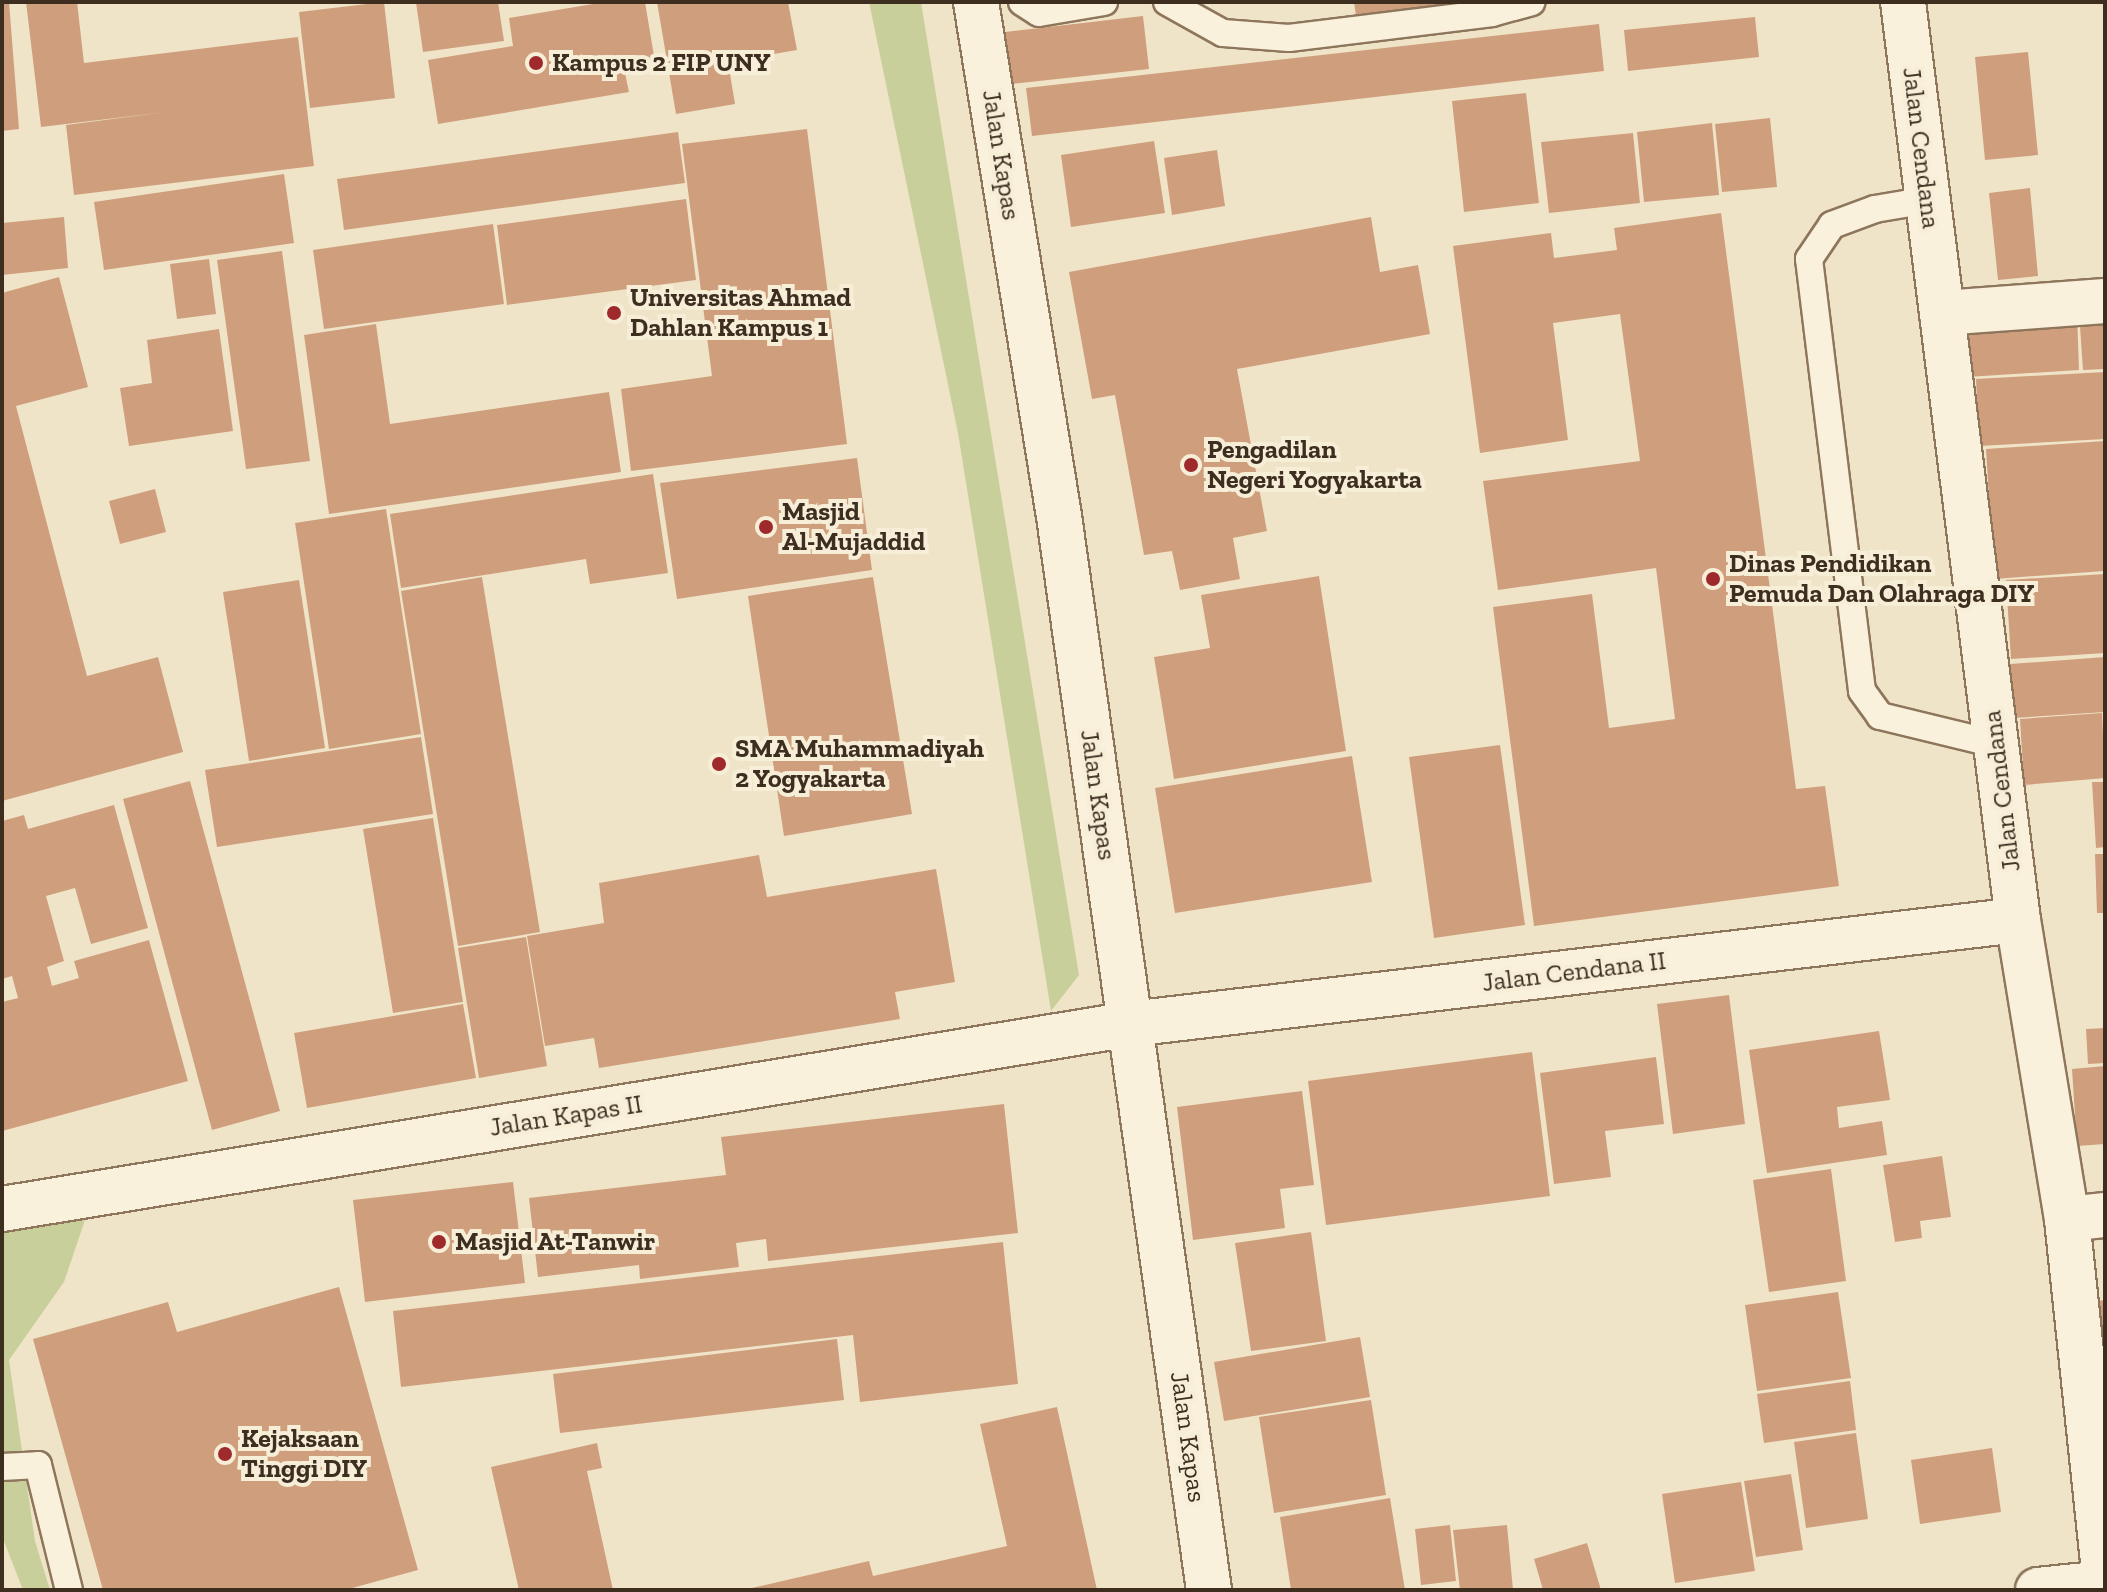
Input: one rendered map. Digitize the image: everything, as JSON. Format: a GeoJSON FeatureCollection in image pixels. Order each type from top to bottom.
{"type":"FeatureCollection","features":[{"type":"Feature","properties":{"kind":"street","name":"Jalan Kapas"},"geometry":{"type":"LineString","coordinates":[[976,2],[1130,1024],[1209,1590]]}},
{"type":"Feature","properties":{"kind":"street","name":"Jalan Cendana"},"geometry":{"type":"LineString","coordinates":[[1903,2],[2018,920],[2086,1217],[2103,1570]]}},
{"type":"Feature","properties":{"kind":"street"},"geometry":{"type":"LineString","coordinates":[[1942,313],[2105,301]]}},
{"type":"Feature","properties":{"kind":"street","name":"Jalan Cendana II"},"geometry":{"type":"LineString","coordinates":[[1130,1024],[2018,920]]}},
{"type":"Feature","properties":{"kind":"street","name":"Jalan Kapas II"},"geometry":{"type":"LineString","coordinates":[[2,1209],[1130,1024]]}},
{"type":"Feature","properties":{"kind":"street"},"geometry":{"type":"LineString","coordinates":[[2038,1590],[2103,1570]]}},
{"type":"Feature","properties":{"kind":"lane"},"geometry":{"type":"LineString","coordinates":[[1022,2],[1039,13],[1104,2]]}},
{"type":"Feature","properties":{"kind":"lane"},"geometry":{"type":"LineString","coordinates":[[1167,2],[1223,33],[1289,38],[1492,13],[1532,2]]}},
{"type":"Feature","properties":{"kind":"lane"},"geometry":{"type":"LineString","coordinates":[[1928,200],[1875,209],[1832,225],[1809,259],[1862,691],[1880,716],[1996,744]]}},
{"type":"Feature","properties":{"kind":"lane"},"geometry":{"type":"LineString","coordinates":[[2,1467],[38,1465],[69,1590]]}},
{"type":"Feature","properties":{"kind":"green space"},"geometry":{"type":"Polygon","coordinates":[[[869,2],[921,2],[1079,975],[1051,1011],[958,433],[869,2]]]}},
{"type":"Feature","properties":{"kind":"green space"},"geometry":{"type":"Polygon","coordinates":[[[2,1188],[62,1202],[85,1220],[64,1282],[9,1360],[35,1541],[50,1590],[23,1590],[2,1536],[2,1188]]]}},
{"type":"Feature","properties":{"kind":"building"},"geometry":{"type":"Polygon","coordinates":[[[2,2],[9,2],[19,129],[2,131],[2,2]]]}},
{"type":"Feature","properties":{"kind":"building"},"geometry":{"type":"Polygon","coordinates":[[[26,2],[77,2],[84,63],[298,37],[314,166],[74,195],[66,125],[166,112],[41,127],[26,2]]]}},
{"type":"Feature","properties":{"kind":"building"},"geometry":{"type":"Polygon","coordinates":[[[384,2],[395,98],[310,108],[299,12],[384,2]]]}},
{"type":"Feature","properties":{"kind":"building"},"geometry":{"type":"Polygon","coordinates":[[[416,2],[498,2],[504,41],[423,52],[416,2]]]}},
{"type":"Feature","properties":{"kind":"building"},"geometry":{"type":"Polygon","coordinates":[[[605,2],[645,2],[656,68],[625,73],[629,92],[438,124],[428,60],[513,46],[509,18],[605,2]]]}},
{"type":"Feature","properties":{"kind":"building"},"geometry":{"type":"Polygon","coordinates":[[[657,2],[788,2],[797,50],[728,62],[735,104],[676,114],[657,2]]]}},
{"type":"Feature","properties":{"kind":"building"},"geometry":{"type":"Polygon","coordinates":[[[1354,2],[1454,2],[1455,4],[1356,16],[1354,2]]]}},
{"type":"Feature","properties":{"kind":"building"},"geometry":{"type":"Polygon","coordinates":[[[1143,16],[1149,69],[1002,85],[996,33],[1143,16]]]}},
{"type":"Feature","properties":{"kind":"building"},"geometry":{"type":"Polygon","coordinates":[[[1755,17],[1759,57],[1628,71],[1624,30],[1755,17]]]}},
{"type":"Feature","properties":{"kind":"building"},"geometry":{"type":"Polygon","coordinates":[[[1599,24],[1604,71],[1032,136],[1026,88],[1599,24]]]}},
{"type":"Feature","properties":{"kind":"building"},"geometry":{"type":"Polygon","coordinates":[[[2028,52],[2038,155],[1985,160],[1975,57],[2028,52]]]}},
{"type":"Feature","properties":{"kind":"building"},"geometry":{"type":"Polygon","coordinates":[[[1526,93],[1539,203],[1464,212],[1452,101],[1526,93]]]}},
{"type":"Feature","properties":{"kind":"building"},"geometry":{"type":"Polygon","coordinates":[[[1770,118],[1777,187],[1722,192],[1715,124],[1770,118]]]}},
{"type":"Feature","properties":{"kind":"building"},"geometry":{"type":"Polygon","coordinates":[[[1712,123],[1719,195],[1644,202],[1637,132],[1712,123]]]}},
{"type":"Feature","properties":{"kind":"building"},"geometry":{"type":"Polygon","coordinates":[[[807,129],[847,444],[631,471],[621,389],[712,376],[682,144],[807,129]]]}},
{"type":"Feature","properties":{"kind":"building"},"geometry":{"type":"Polygon","coordinates":[[[678,132],[685,183],[344,230],[337,179],[678,132]]]}},
{"type":"Feature","properties":{"kind":"building"},"geometry":{"type":"Polygon","coordinates":[[[1633,133],[1640,203],[1549,213],[1541,142],[1633,133]]]}},
{"type":"Feature","properties":{"kind":"building"},"geometry":{"type":"Polygon","coordinates":[[[1154,141],[1165,213],[1071,227],[1061,155],[1154,141]]]}},
{"type":"Feature","properties":{"kind":"building"},"geometry":{"type":"Polygon","coordinates":[[[1217,150],[1225,206],[1172,215],[1164,158],[1217,150]]]}},
{"type":"Feature","properties":{"kind":"building"},"geometry":{"type":"Polygon","coordinates":[[[284,174],[294,243],[104,270],[94,202],[284,174]]]}},
{"type":"Feature","properties":{"kind":"building"},"geometry":{"type":"Polygon","coordinates":[[[2030,188],[2038,276],[1998,280],[1989,193],[2030,188]]]}},
{"type":"Feature","properties":{"kind":"building"},"geometry":{"type":"Polygon","coordinates":[[[686,199],[696,280],[507,305],[497,225],[686,199]]]}},
{"type":"Feature","properties":{"kind":"building","name":"Dinas Pendidikan Pemuda Dan Olahraga DIY"},"geometry":{"type":"Polygon","coordinates":[[[1721,213],[1796,789],[1825,786],[1839,886],[1534,926],[1493,607],[1592,594],[1609,728],[1675,719],[1656,568],[1498,590],[1483,481],[1640,461],[1620,314],[1553,323],[1568,440],[1480,453],[1453,246],[1551,233],[1554,258],[1617,250],[1614,228],[1721,213]]]}},
{"type":"Feature","properties":{"kind":"building"},"geometry":{"type":"Polygon","coordinates":[[[64,217],[68,268],[2,275],[2,223],[64,217]]]}},
{"type":"Feature","properties":{"kind":"building","name":"Pengadilan Negeri Yogyakarta"},"geometry":{"type":"Polygon","coordinates":[[[1371,217],[1380,272],[1418,265],[1430,334],[1237,369],[1267,531],[1233,538],[1240,579],[1180,590],[1172,551],[1144,555],[1115,395],[1092,399],[1069,272],[1371,217]]]}},
{"type":"Feature","properties":{"kind":"building"},"geometry":{"type":"Polygon","coordinates":[[[493,224],[504,304],[324,329],[313,250],[493,224]]]}},
{"type":"Feature","properties":{"kind":"building"},"geometry":{"type":"Polygon","coordinates":[[[282,251],[310,461],[246,469],[217,260],[282,251]]]}},
{"type":"Feature","properties":{"kind":"building"},"geometry":{"type":"Polygon","coordinates":[[[209,259],[216,314],[177,319],[170,264],[209,259]]]}},
{"type":"Feature","properties":{"kind":"building"},"geometry":{"type":"Polygon","coordinates":[[[59,277],[88,387],[16,406],[87,676],[158,657],[183,752],[2,801],[2,293],[59,277]]]}},
{"type":"Feature","properties":{"kind":"building"},"geometry":{"type":"Polygon","coordinates":[[[2105,310],[2105,369],[2083,370],[2079,312],[2105,310]]]}},
{"type":"Feature","properties":{"kind":"building"},"geometry":{"type":"Polygon","coordinates":[[[2077,313],[2079,370],[1967,377],[1963,319],[2077,313]]]}},
{"type":"Feature","properties":{"kind":"building"},"geometry":{"type":"Polygon","coordinates":[[[376,324],[390,424],[609,392],[621,472],[329,514],[304,335],[376,324]]]}},
{"type":"Feature","properties":{"kind":"building"},"geometry":{"type":"Polygon","coordinates":[[[219,329],[233,431],[129,446],[120,388],[152,383],[147,340],[219,329]]]}},
{"type":"Feature","properties":{"kind":"building"},"geometry":{"type":"Polygon","coordinates":[[[2105,372],[2105,439],[1979,446],[1976,379],[2105,372]]]}},
{"type":"Feature","properties":{"kind":"building"},"geometry":{"type":"Polygon","coordinates":[[[2105,441],[2105,571],[1994,579],[1986,449],[2105,441]]]}},
{"type":"Feature","properties":{"kind":"building","name":"Masjid Al-Mujaddid"},"geometry":{"type":"Polygon","coordinates":[[[857,458],[872,570],[677,599],[660,483],[857,458]]]}},
{"type":"Feature","properties":{"kind":"building"},"geometry":{"type":"Polygon","coordinates":[[[653,474],[668,573],[590,584],[586,559],[401,588],[390,514],[653,474]]]}},
{"type":"Feature","properties":{"kind":"building"},"geometry":{"type":"Polygon","coordinates":[[[155,489],[166,532],[120,544],[109,501],[155,489]]]}},
{"type":"Feature","properties":{"kind":"building"},"geometry":{"type":"Polygon","coordinates":[[[386,509],[421,734],[329,749],[295,523],[386,509]]]}},
{"type":"Feature","properties":{"kind":"building"},"geometry":{"type":"Polygon","coordinates":[[[2105,574],[2105,653],[2011,659],[2006,580],[2105,574]]]}},
{"type":"Feature","properties":{"kind":"building"},"geometry":{"type":"Polygon","coordinates":[[[1319,576],[1346,751],[1174,779],[1154,657],[1210,648],[1201,595],[1319,576]]]}},
{"type":"Feature","properties":{"kind":"building"},"geometry":{"type":"Polygon","coordinates":[[[482,577],[540,932],[458,946],[401,591],[482,577]]]}},
{"type":"Feature","properties":{"kind":"building"},"geometry":{"type":"Polygon","coordinates":[[[873,577],[912,814],[784,836],[748,596],[873,577]]]}},
{"type":"Feature","properties":{"kind":"building"},"geometry":{"type":"Polygon","coordinates":[[[299,580],[325,748],[249,761],[223,592],[299,580]]]}},
{"type":"Feature","properties":{"kind":"building"},"geometry":{"type":"Polygon","coordinates":[[[2105,657],[2105,712],[2013,718],[2010,664],[2105,657]]]}},
{"type":"Feature","properties":{"kind":"building"},"geometry":{"type":"Polygon","coordinates":[[[2102,713],[2105,778],[2024,785],[2020,719],[2102,713]]]}},
{"type":"Feature","properties":{"kind":"building"},"geometry":{"type":"Polygon","coordinates":[[[421,737],[433,814],[217,847],[205,770],[421,737]]]}},
{"type":"Feature","properties":{"kind":"building"},"geometry":{"type":"Polygon","coordinates":[[[1500,745],[1525,925],[1434,938],[1409,757],[1500,745]]]}},
{"type":"Feature","properties":{"kind":"building"},"geometry":{"type":"Polygon","coordinates":[[[1352,756],[1372,882],[1175,913],[1155,788],[1352,756]]]}},
{"type":"Feature","properties":{"kind":"building"},"geometry":{"type":"Polygon","coordinates":[[[190,781],[280,1111],[212,1130],[123,799],[190,781]]]}},
{"type":"Feature","properties":{"kind":"building"},"geometry":{"type":"Polygon","coordinates":[[[2092,782],[2105,782],[2105,847],[2096,848],[2092,782]]]}},
{"type":"Feature","properties":{"kind":"building"},"geometry":{"type":"Polygon","coordinates":[[[114,805],[148,928],[91,944],[75,888],[46,896],[64,961],[47,967],[52,986],[79,978],[74,961],[149,940],[188,1081],[2,1131],[2,1002],[18,998],[12,976],[2,979],[2,821],[24,815],[28,829],[114,805]]]}},
{"type":"Feature","properties":{"kind":"building"},"geometry":{"type":"Polygon","coordinates":[[[433,818],[463,1002],[393,1013],[363,829],[433,818]]]}},
{"type":"Feature","properties":{"kind":"building"},"geometry":{"type":"Polygon","coordinates":[[[2095,854],[2105,854],[2105,913],[2097,913],[2095,854]]]}},
{"type":"Feature","properties":{"kind":"building"},"geometry":{"type":"Polygon","coordinates":[[[759,855],[767,897],[936,869],[955,982],[895,992],[900,1019],[599,1068],[594,1038],[545,1046],[527,936],[604,923],[599,883],[759,855]]]}},
{"type":"Feature","properties":{"kind":"building"},"geometry":{"type":"Polygon","coordinates":[[[526,937],[547,1066],[479,1078],[458,948],[526,937]]]}},
{"type":"Feature","properties":{"kind":"building"},"geometry":{"type":"Polygon","coordinates":[[[1729,995],[1745,1124],[1673,1134],[1657,1004],[1729,995]]]}},
{"type":"Feature","properties":{"kind":"building"},"geometry":{"type":"Polygon","coordinates":[[[463,1004],[476,1078],[307,1108],[294,1033],[463,1004]]]}},
{"type":"Feature","properties":{"kind":"building"},"geometry":{"type":"Polygon","coordinates":[[[2105,1028],[2105,1063],[2088,1064],[2086,1029],[2105,1028]]]}},
{"type":"Feature","properties":{"kind":"building"},"geometry":{"type":"Polygon","coordinates":[[[1879,1031],[1890,1100],[1837,1107],[1839,1128],[1882,1121],[1887,1155],[1767,1173],[1749,1050],[1879,1031]]]}},
{"type":"Feature","properties":{"kind":"building"},"geometry":{"type":"Polygon","coordinates":[[[1532,1052],[1550,1196],[1326,1225],[1308,1081],[1532,1052]]]}},
{"type":"Feature","properties":{"kind":"building"},"geometry":{"type":"Polygon","coordinates":[[[1656,1057],[1664,1124],[1605,1131],[1611,1177],[1554,1184],[1540,1073],[1656,1057]]]}},
{"type":"Feature","properties":{"kind":"building"},"geometry":{"type":"Polygon","coordinates":[[[2105,1066],[2105,1144],[2077,1146],[2072,1069],[2105,1066]]]}},
{"type":"Feature","properties":{"kind":"building"},"geometry":{"type":"Polygon","coordinates":[[[1302,1091],[1314,1185],[1280,1189],[1285,1228],[1193,1240],[1177,1107],[1302,1091]]]}},
{"type":"Feature","properties":{"kind":"building"},"geometry":{"type":"Polygon","coordinates":[[[1004,1104],[1018,1233],[768,1261],[766,1239],[736,1243],[739,1267],[640,1279],[639,1265],[538,1277],[529,1198],[726,1175],[721,1137],[1004,1104]]]}},
{"type":"Feature","properties":{"kind":"building"},"geometry":{"type":"Polygon","coordinates":[[[1942,1156],[1951,1217],[1920,1221],[1922,1238],[1895,1242],[1883,1165],[1942,1156]]]}},
{"type":"Feature","properties":{"kind":"building"},"geometry":{"type":"Polygon","coordinates":[[[1831,1169],[1846,1281],[1769,1292],[1753,1180],[1831,1169]]]}},
{"type":"Feature","properties":{"kind":"building","name":"Masjid At-Tanwir"},"geometry":{"type":"Polygon","coordinates":[[[513,1182],[525,1283],[365,1302],[353,1200],[513,1182]]]}},
{"type":"Feature","properties":{"kind":"building"},"geometry":{"type":"Polygon","coordinates":[[[1311,1232],[1326,1341],[1251,1351],[1235,1243],[1311,1232]]]}},
{"type":"Feature","properties":{"kind":"building"},"geometry":{"type":"Polygon","coordinates":[[[1003,1242],[1018,1384],[860,1402],[853,1335],[401,1387],[393,1311],[1003,1242]]]}},
{"type":"Feature","properties":{"kind":"building","name":"Kejaksaan Tinggi DIY"},"geometry":{"type":"Polygon","coordinates":[[[339,1287],[418,1570],[345,1590],[103,1590],[33,1339],[168,1302],[177,1332],[339,1287]]]}},
{"type":"Feature","properties":{"kind":"building"},"geometry":{"type":"Polygon","coordinates":[[[1838,1292],[1851,1378],[1757,1391],[1745,1305],[1838,1292]]]}},
{"type":"Feature","properties":{"kind":"building"},"geometry":{"type":"Polygon","coordinates":[[[2105,1300],[2105,1342],[2103,1342],[2098,1301],[2105,1300]]]}},
{"type":"Feature","properties":{"kind":"building"},"geometry":{"type":"Polygon","coordinates":[[[1360,1337],[1370,1397],[1224,1421],[1214,1362],[1360,1337]]]}},
{"type":"Feature","properties":{"kind":"building"},"geometry":{"type":"Polygon","coordinates":[[[837,1339],[844,1400],[560,1433],[553,1374],[837,1339]]]}},
{"type":"Feature","properties":{"kind":"building"},"geometry":{"type":"Polygon","coordinates":[[[1850,1381],[1856,1430],[1764,1443],[1757,1394],[1850,1381]]]}},
{"type":"Feature","properties":{"kind":"building"},"geometry":{"type":"Polygon","coordinates":[[[1371,1400],[1386,1495],[1274,1513],[1259,1417],[1371,1400]]]}},
{"type":"Feature","properties":{"kind":"building"},"geometry":{"type":"Polygon","coordinates":[[[1057,1407],[1097,1590],[743,1590],[869,1561],[873,1576],[1007,1546],[980,1424],[1057,1407]]]}},
{"type":"Feature","properties":{"kind":"building"},"geometry":{"type":"Polygon","coordinates":[[[1856,1433],[1868,1519],[1806,1528],[1794,1442],[1856,1433]]]}},
{"type":"Feature","properties":{"kind":"building"},"geometry":{"type":"Polygon","coordinates":[[[597,1443],[602,1468],[587,1471],[613,1590],[519,1590],[491,1467],[597,1443]]]}},
{"type":"Feature","properties":{"kind":"building"},"geometry":{"type":"Polygon","coordinates":[[[1992,1448],[2001,1512],[1920,1524],[1911,1460],[1992,1448]]]}},
{"type":"Feature","properties":{"kind":"building"},"geometry":{"type":"Polygon","coordinates":[[[1791,1474],[1803,1550],[1756,1557],[1744,1481],[1791,1474]]]}},
{"type":"Feature","properties":{"kind":"building"},"geometry":{"type":"Polygon","coordinates":[[[1741,1482],[1755,1571],[1675,1583],[1662,1494],[1741,1482]]]}},
{"type":"Feature","properties":{"kind":"building"},"geometry":{"type":"Polygon","coordinates":[[[1390,1498],[1405,1590],[1291,1590],[1280,1517],[1390,1498]]]}},
{"type":"Feature","properties":{"kind":"building"},"geometry":{"type":"Polygon","coordinates":[[[1450,1525],[1456,1581],[1421,1585],[1415,1529],[1450,1525]]]}},
{"type":"Feature","properties":{"kind":"building"},"geometry":{"type":"Polygon","coordinates":[[[1507,1525],[1513,1590],[1460,1590],[1453,1530],[1507,1525]]]}},
{"type":"Feature","properties":{"kind":"building"},"geometry":{"type":"Polygon","coordinates":[[[1587,1543],[1601,1590],[1543,1590],[1534,1559],[1587,1543]]]}},
{"type":"Feature","properties":{"kind":"place","name":"Kampus 2 FIP UNY"},"geometry":{"type":"Point","coordinates":[536,63]}},
{"type":"Feature","properties":{"kind":"place","name":"Universitas Ahmad Dahlan Kampus 1"},"geometry":{"type":"Point","coordinates":[614,313]}},
{"type":"Feature","properties":{"kind":"place","name":"Pengadilan Negeri Yogyakarta"},"geometry":{"type":"Point","coordinates":[1191,465]}},
{"type":"Feature","properties":{"kind":"place","name":"Masjid Al-Mujaddid"},"geometry":{"type":"Point","coordinates":[766,527]}},
{"type":"Feature","properties":{"kind":"place","name":"Dinas Pendidikan Pemuda Dan Olahraga DIY"},"geometry":{"type":"Point","coordinates":[1713,579]}},
{"type":"Feature","properties":{"kind":"place","name":"SMA Muhammadiyah 2 Yogyakarta"},"geometry":{"type":"Point","coordinates":[719,764]}},
{"type":"Feature","properties":{"kind":"place","name":"Masjid At-Tanwir"},"geometry":{"type":"Point","coordinates":[439,1242]}},
{"type":"Feature","properties":{"kind":"place","name":"Kejaksaan Tinggi DIY"},"geometry":{"type":"Point","coordinates":[225,1454]}}]}
